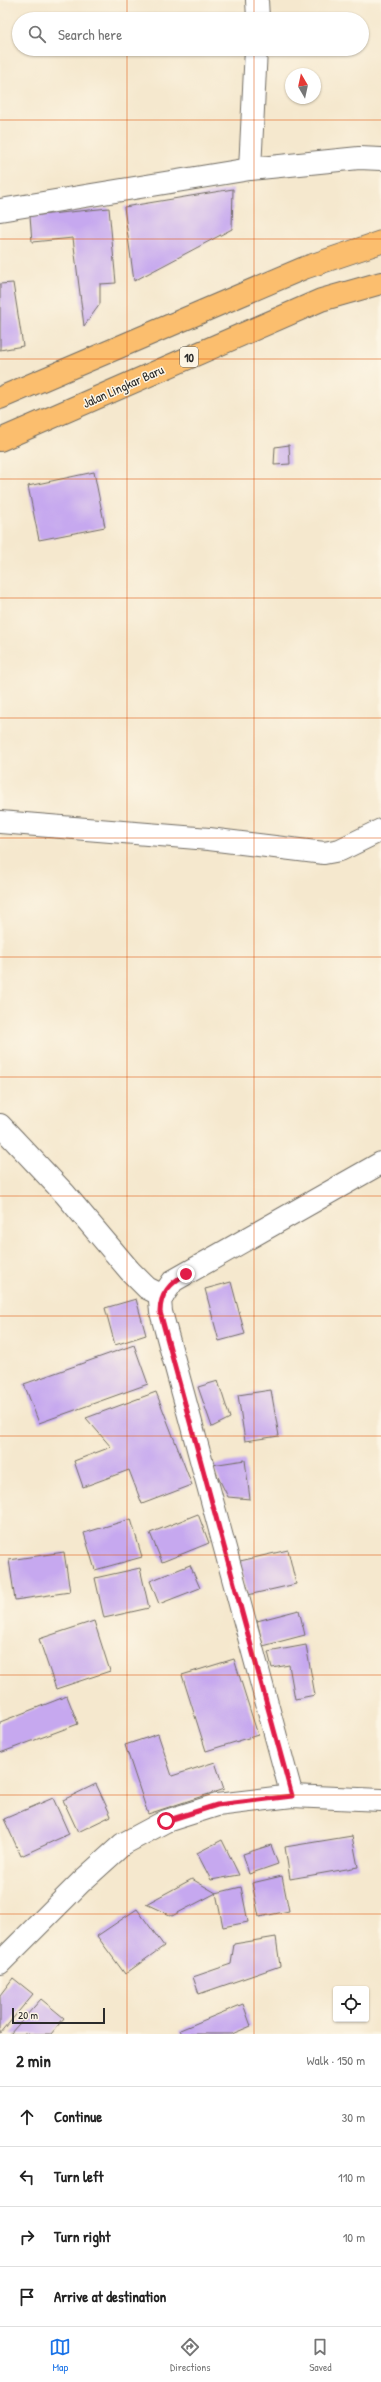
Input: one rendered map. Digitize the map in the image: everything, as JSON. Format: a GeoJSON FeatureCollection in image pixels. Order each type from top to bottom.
{"type":"FeatureCollection","features":[{"type":"Feature","properties":{"kind":"highway"},"geometry":{"type":"LineString","coordinates":[[0,398],[304,268],[381,242]]}},
{"type":"Feature","properties":{"kind":"highway","name":"Jalan Lingkar Baru"},"geometry":{"type":"LineString","coordinates":[[0,440],[321,300],[381,283]]}},
{"type":"Feature","properties":{"kind":"street"},"geometry":{"type":"LineString","coordinates":[[257,0],[258,12]]}},
{"type":"Feature","properties":{"kind":"street"},"geometry":{"type":"LineString","coordinates":[[250,169],[256,56]]}},
{"type":"Feature","properties":{"kind":"street"},"geometry":{"type":"LineString","coordinates":[[0,210],[250,169],[359,158],[381,159]]}},
{"type":"Feature","properties":{"kind":"street"},"geometry":{"type":"LineString","coordinates":[[0,822],[209,839],[324,853],[340,850],[381,830]]}},
{"type":"Feature","properties":{"kind":"street"},"geometry":{"type":"LineString","coordinates":[[0,1125],[64,1194],[130,1272],[147,1288],[163,1296]]}},
{"type":"Feature","properties":{"kind":"street"},"geometry":{"type":"LineString","coordinates":[[292,1796],[160,1312],[160,1300],[173,1281],[381,1163]]}},
{"type":"Feature","properties":{"kind":"street"},"geometry":{"type":"LineString","coordinates":[[0,1963],[81,1882],[123,1844],[166,1821],[217,1805],[292,1796],[381,1800]]}},
{"type":"Feature","properties":{"kind":"building"},"geometry":{"type":"Polygon","coordinates":[[[233,189],[232,229],[134,281],[124,207],[233,189]]]}},
{"type":"Feature","properties":{"kind":"building"},"geometry":{"type":"Polygon","coordinates":[[[109,208],[116,283],[100,284],[100,304],[84,326],[73,238],[32,242],[30,216],[109,208]]]}},
{"type":"Feature","properties":{"kind":"building"},"geometry":{"type":"Polygon","coordinates":[[[13,283],[23,346],[0,350],[0,284],[13,283]]]}},
{"type":"Feature","properties":{"kind":"building"},"geometry":{"type":"Polygon","coordinates":[[[289,445],[290,464],[274,465],[275,447],[289,445]]]}},
{"type":"Feature","properties":{"kind":"building"},"geometry":{"type":"Polygon","coordinates":[[[94,472],[105,527],[39,540],[28,486],[94,472]]]}},
{"type":"Feature","properties":{"kind":"building"},"geometry":{"type":"Polygon","coordinates":[[[231,1282],[245,1334],[219,1341],[205,1289],[231,1282]]]}},
{"type":"Feature","properties":{"kind":"building"},"geometry":{"type":"Polygon","coordinates":[[[136,1299],[146,1335],[115,1345],[105,1308],[136,1299]]]}},
{"type":"Feature","properties":{"kind":"building"},"geometry":{"type":"Polygon","coordinates":[[[134,1345],[148,1384],[39,1423],[24,1384],[134,1345]]]}},
{"type":"Feature","properties":{"kind":"building"},"geometry":{"type":"Polygon","coordinates":[[[218,1381],[230,1418],[212,1427],[198,1387],[218,1381]]]}},
{"type":"Feature","properties":{"kind":"building"},"geometry":{"type":"Polygon","coordinates":[[[271,1390],[279,1436],[245,1441],[238,1395],[271,1390]]]}},
{"type":"Feature","properties":{"kind":"building"},"geometry":{"type":"Polygon","coordinates":[[[156,1392],[192,1485],[142,1504],[129,1470],[83,1487],[74,1461],[111,1447],[86,1418],[156,1392]]]}},
{"type":"Feature","properties":{"kind":"building"},"geometry":{"type":"Polygon","coordinates":[[[245,1460],[250,1499],[228,1497],[212,1465],[245,1460]]]}},
{"type":"Feature","properties":{"kind":"building"},"geometry":{"type":"Polygon","coordinates":[[[198,1514],[209,1543],[162,1562],[150,1533],[198,1514]]]}},
{"type":"Feature","properties":{"kind":"building"},"geometry":{"type":"Polygon","coordinates":[[[131,1519],[142,1557],[95,1570],[84,1533],[131,1519]]]}},
{"type":"Feature","properties":{"kind":"building"},"geometry":{"type":"Polygon","coordinates":[[[288,1550],[296,1584],[248,1595],[240,1561],[288,1550]]]}},
{"type":"Feature","properties":{"kind":"building"},"geometry":{"type":"Polygon","coordinates":[[[64,1552],[70,1592],[15,1600],[9,1560],[64,1552]]]}},
{"type":"Feature","properties":{"kind":"building"},"geometry":{"type":"Polygon","coordinates":[[[190,1565],[200,1588],[159,1604],[150,1581],[190,1565]]]}},
{"type":"Feature","properties":{"kind":"building"},"geometry":{"type":"Polygon","coordinates":[[[140,1568],[149,1608],[104,1618],[95,1578],[140,1568]]]}},
{"type":"Feature","properties":{"kind":"building"},"geometry":{"type":"Polygon","coordinates":[[[299,1610],[305,1635],[263,1646],[257,1621],[299,1610]]]}},
{"type":"Feature","properties":{"kind":"building"},"geometry":{"type":"Polygon","coordinates":[[[94,1621],[110,1671],[56,1689],[39,1639],[94,1621]]]}},
{"type":"Feature","properties":{"kind":"building"},"geometry":{"type":"Polygon","coordinates":[[[306,1645],[315,1695],[295,1699],[289,1665],[272,1668],[268,1652],[306,1645]]]}},
{"type":"Feature","properties":{"kind":"building"},"geometry":{"type":"Polygon","coordinates":[[[234,1659],[258,1735],[206,1751],[182,1675],[234,1659]]]}},
{"type":"Feature","properties":{"kind":"building"},"geometry":{"type":"Polygon","coordinates":[[[67,1696],[78,1724],[0,1753],[0,1722],[67,1696]]]}},
{"type":"Feature","properties":{"kind":"building"},"geometry":{"type":"Polygon","coordinates":[[[158,1734],[172,1776],[215,1762],[224,1789],[148,1814],[125,1745],[158,1734]]]}},
{"type":"Feature","properties":{"kind":"building"},"geometry":{"type":"Polygon","coordinates":[[[96,1784],[111,1816],[78,1832],[63,1800],[96,1784]]]}},
{"type":"Feature","properties":{"kind":"building"},"geometry":{"type":"Polygon","coordinates":[[[53,1798],[69,1834],[21,1856],[4,1819],[53,1798]]]}},
{"type":"Feature","properties":{"kind":"building"},"geometry":{"type":"Polygon","coordinates":[[[352,1836],[358,1867],[290,1879],[285,1847],[352,1836]]]}},
{"type":"Feature","properties":{"kind":"building"},"geometry":{"type":"Polygon","coordinates":[[[222,1840],[239,1875],[211,1880],[197,1853],[222,1840]]]}},
{"type":"Feature","properties":{"kind":"building"},"geometry":{"type":"Polygon","coordinates":[[[271,1845],[278,1864],[249,1874],[243,1854],[271,1845]]]}},
{"type":"Feature","properties":{"kind":"building"},"geometry":{"type":"Polygon","coordinates":[[[282,1876],[289,1911],[259,1917],[252,1883],[282,1876]]]}},
{"type":"Feature","properties":{"kind":"building"},"geometry":{"type":"Polygon","coordinates":[[[192,1879],[216,1893],[172,1916],[146,1904],[192,1879]]]}},
{"type":"Feature","properties":{"kind":"building"},"geometry":{"type":"Polygon","coordinates":[[[241,1887],[248,1922],[223,1927],[216,1893],[241,1887]]]}},
{"type":"Feature","properties":{"kind":"building"},"geometry":{"type":"Polygon","coordinates":[[[137,1909],[164,1946],[125,1974],[97,1936],[137,1909]]]}},
{"type":"Feature","properties":{"kind":"building"},"geometry":{"type":"Polygon","coordinates":[[[276,1937],[280,1966],[199,1994],[193,1977],[231,1964],[234,1944],[276,1937]]]}},
{"type":"Feature","properties":{"kind":"building"},"geometry":{"type":"Polygon","coordinates":[[[13,1978],[33,1994],[0,2034],[0,1995],[13,1978]]]}},
{"type":"Feature","properties":{"kind":"building"},"geometry":{"type":"Polygon","coordinates":[[[41,1999],[64,2018],[51,2034],[10,2034],[41,1999]]]}},
{"type":"Feature","properties":{"kind":"building"},"geometry":{"type":"Polygon","coordinates":[[[243,2004],[251,2026],[232,2034],[182,2034],[180,2030],[243,2004]]]}},
{"type":"Feature","properties":{"kind":"route"},"geometry":{"type":"LineString","coordinates":[[166,1821],[217,1805],[292,1796],[160,1312],[160,1300],[166,1291],[173,1281],[186,1274]]}}]}
